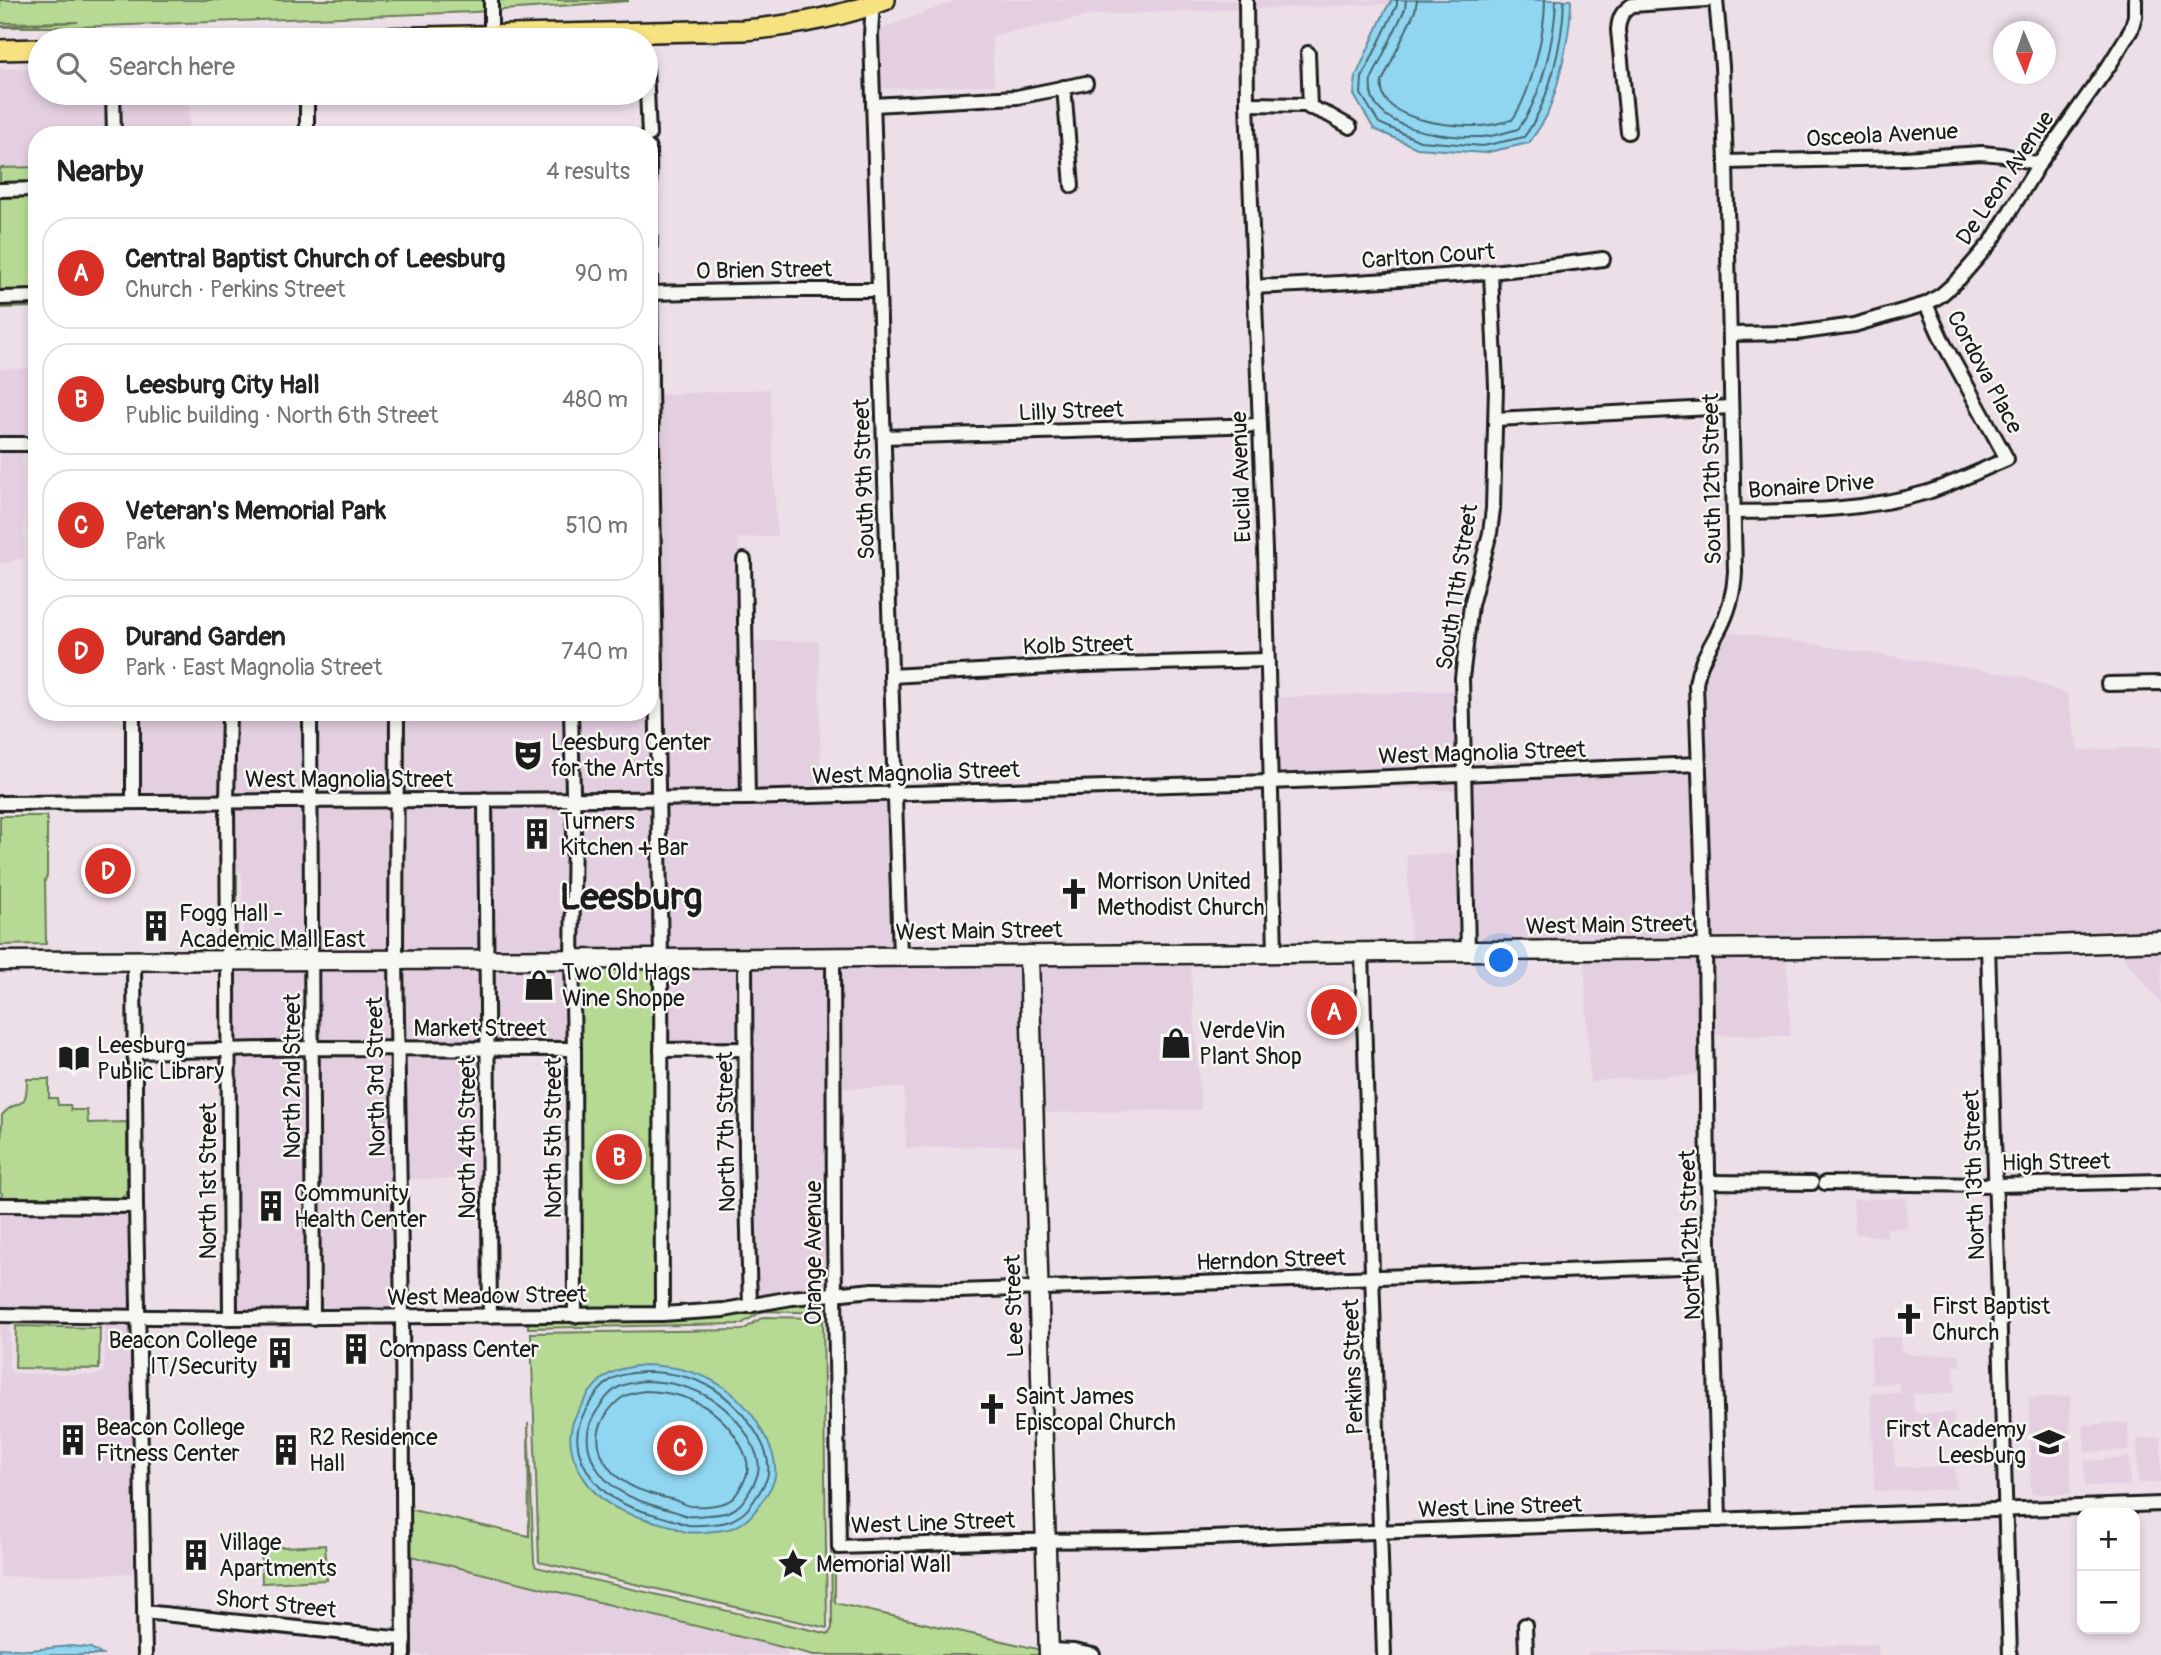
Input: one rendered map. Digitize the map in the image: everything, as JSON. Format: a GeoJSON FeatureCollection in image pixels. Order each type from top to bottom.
{"type":"FeatureCollection","features":[{"type":"Feature","properties":{"kind":"main road"},"geometry":{"type":"LineString","coordinates":[[658,36],[769,28],[824,18],[877,2]]}},
{"type":"Feature","properties":{"kind":"main road"},"geometry":{"type":"LineString","coordinates":[[0,50],[28,49]]}},
{"type":"Feature","properties":{"kind":"main road","name":"West Main Street"},"geometry":{"type":"LineString","coordinates":[[0,961],[661,959],[1988,946],[2161,941]]}},
{"type":"Feature","properties":{"kind":"main road","name":"Lee Street"},"geometry":{"type":"LineString","coordinates":[[1029,955],[1049,1652]]}},
{"type":"Feature","properties":{"kind":"street"},"geometry":{"type":"LineString","coordinates":[[491,0],[491,28]]}},
{"type":"Feature","properties":{"kind":"street","name":"Euclid Avenue"},"geometry":{"type":"LineString","coordinates":[[1246,0],[1247,104],[1260,425],[1275,953]]}},
{"type":"Feature","properties":{"kind":"street"},"geometry":{"type":"LineString","coordinates":[[1628,132],[1619,18],[1624,10],[1632,5],[1706,0]]}},
{"type":"Feature","properties":{"kind":"street","name":"South 12th Street"},"geometry":{"type":"LineString","coordinates":[[1705,948],[1696,684],[1703,657],[1720,629],[1734,591],[1735,512],[1726,162],[1716,0]]}},
{"type":"Feature","properties":{"kind":"street","name":"De Leon Avenue"},"geometry":{"type":"LineString","coordinates":[[1731,334],[1821,331],[1926,304],[1941,295],[1981,256],[2039,164],[2110,64],[2131,30],[2135,16],[2135,0]]}},
{"type":"Feature","properties":{"kind":"street","name":"South 9th Street"},"geometry":{"type":"LineString","coordinates":[[877,2],[871,35],[900,956]]}},
{"type":"Feature","properties":{"kind":"street"},"geometry":{"type":"LineString","coordinates":[[1308,53],[1310,108]]}},
{"type":"Feature","properties":{"kind":"street"},"geometry":{"type":"LineString","coordinates":[[873,105],[1017,97],[1086,83]]}},
{"type":"Feature","properties":{"kind":"street"},"geometry":{"type":"LineString","coordinates":[[1064,87],[1072,186]]}},
{"type":"Feature","properties":{"kind":"street"},"geometry":{"type":"LineString","coordinates":[[1247,104],[1281,103],[1310,108],[1350,127]]}},
{"type":"Feature","properties":{"kind":"street"},"geometry":{"type":"LineString","coordinates":[[113,105],[114,126]]}},
{"type":"Feature","properties":{"kind":"street"},"geometry":{"type":"LineString","coordinates":[[307,105],[307,126]]}},
{"type":"Feature","properties":{"kind":"street"},"geometry":{"type":"LineString","coordinates":[[648,105],[649,126]]}},
{"type":"Feature","properties":{"kind":"street","name":"Osceola Avenue"},"geometry":{"type":"LineString","coordinates":[[1726,162],[1904,158],[1963,152],[2003,155],[2039,164]]}},
{"type":"Feature","properties":{"kind":"street"},"geometry":{"type":"LineString","coordinates":[[0,190],[28,189]]}},
{"type":"Feature","properties":{"kind":"street","name":"Carlton Court"},"geometry":{"type":"LineString","coordinates":[[1254,286],[1385,281],[1491,273],[1604,259]]}},
{"type":"Feature","properties":{"kind":"street","name":"South 11th Street"},"geometry":{"type":"LineString","coordinates":[[1468,951],[1462,678],[1471,605],[1490,533],[1496,419],[1491,273]]}},
{"type":"Feature","properties":{"kind":"street","name":"O Brien Street"},"geometry":{"type":"LineString","coordinates":[[658,293],[879,290]]}},
{"type":"Feature","properties":{"kind":"street"},"geometry":{"type":"LineString","coordinates":[[0,298],[28,297]]}},
{"type":"Feature","properties":{"kind":"street","name":"Cordova Place"},"geometry":{"type":"LineString","coordinates":[[1926,304],[1943,342],[2007,459]]}},
{"type":"Feature","properties":{"kind":"street"},"geometry":{"type":"LineString","coordinates":[[1496,419],[1731,407]]}},
{"type":"Feature","properties":{"kind":"street","name":"Lilly Street"},"geometry":{"type":"LineString","coordinates":[[884,437],[1260,425]]}},
{"type":"Feature","properties":{"kind":"street"},"geometry":{"type":"LineString","coordinates":[[0,444],[28,443]]}},
{"type":"Feature","properties":{"kind":"street","name":"Bonaire Drive"},"geometry":{"type":"LineString","coordinates":[[1735,512],[1852,508],[1900,499],[1953,483],[2007,459]]}},
{"type":"Feature","properties":{"kind":"street"},"geometry":{"type":"LineString","coordinates":[[744,560],[748,798]]}},
{"type":"Feature","properties":{"kind":"street","name":"Kolb Street"},"geometry":{"type":"LineString","coordinates":[[891,676],[1085,665],[1267,660]]}},
{"type":"Feature","properties":{"kind":"street"},"geometry":{"type":"LineString","coordinates":[[2108,684],[2161,683]]}},
{"type":"Feature","properties":{"kind":"street"},"geometry":{"type":"LineString","coordinates":[[133,721],[133,802]]}},
{"type":"Feature","properties":{"kind":"street","name":"North 1st Street"},"geometry":{"type":"LineString","coordinates":[[229,721],[230,1318]]}},
{"type":"Feature","properties":{"kind":"street","name":"North 2nd Street"},"geometry":{"type":"LineString","coordinates":[[310,721],[313,1318]]}},
{"type":"Feature","properties":{"kind":"street","name":"North 3rd Street"},"geometry":{"type":"LineString","coordinates":[[397,721],[396,960],[404,1655]]}},
{"type":"Feature","properties":{"kind":"street","name":"North 5th Street"},"geometry":{"type":"LineString","coordinates":[[571,721],[575,1316]]}},
{"type":"Feature","properties":{"kind":"street"},"geometry":{"type":"LineString","coordinates":[[657,721],[662,1314]]}},
{"type":"Feature","properties":{"kind":"street","name":"West Magnolia Street"},"geometry":{"type":"LineString","coordinates":[[0,803],[895,795],[1699,764]]}},
{"type":"Feature","properties":{"kind":"street","name":"North 4th Street"},"geometry":{"type":"LineString","coordinates":[[485,799],[490,1316]]}},
{"type":"Feature","properties":{"kind":"street","name":"North 13th Street"},"geometry":{"type":"LineString","coordinates":[[1988,946],[2010,1655]]}},
{"type":"Feature","properties":{"kind":"street","name":"North 12th Street"},"geometry":{"type":"LineString","coordinates":[[1705,948],[1707,1182],[1715,1358],[1718,1520]]}},
{"type":"Feature","properties":{"kind":"street","name":"Perkins Street"},"geometry":{"type":"LineString","coordinates":[[1362,952],[1384,1655]]}},
{"type":"Feature","properties":{"kind":"street","name":"Orange Avenue"},"geometry":{"type":"LineString","coordinates":[[833,957],[834,1293],[837,1529],[840,1547]]}},
{"type":"Feature","properties":{"kind":"street","name":"North 7th Street"},"geometry":{"type":"LineString","coordinates":[[745,958],[750,1306]]}},
{"type":"Feature","properties":{"kind":"street"},"geometry":{"type":"LineString","coordinates":[[134,961],[145,1655]]}},
{"type":"Feature","properties":{"kind":"street","name":"Market Street"},"geometry":{"type":"LineString","coordinates":[[134,1052],[313,1048],[574,1049]]}},
{"type":"Feature","properties":{"kind":"street"},"geometry":{"type":"LineString","coordinates":[[661,1050],[746,1049]]}},
{"type":"Feature","properties":{"kind":"street","name":"High Street"},"geometry":{"type":"LineString","coordinates":[[1707,1182],[1996,1185],[2161,1181]]}},
{"type":"Feature","properties":{"kind":"street"},"geometry":{"type":"LineString","coordinates":[[0,1205],[136,1206]]}},
{"type":"Feature","properties":{"kind":"street","name":"Herndon Street"},"geometry":{"type":"LineString","coordinates":[[834,1293],[1710,1266]]}},
{"type":"Feature","properties":{"kind":"street","name":"West Meadow Street"},"geometry":{"type":"LineString","coordinates":[[0,1315],[313,1318],[662,1314],[724,1310],[834,1293]]}},
{"type":"Feature","properties":{"kind":"street","name":"West Line Street"},"geometry":{"type":"LineString","coordinates":[[840,1547],[1166,1540],[2161,1504]]}},
{"type":"Feature","properties":{"kind":"street","name":"Short Street"},"geometry":{"type":"LineString","coordinates":[[144,1612],[404,1639]]}},
{"type":"Feature","properties":{"kind":"street"},"geometry":{"type":"LineString","coordinates":[[1525,1625],[1526,1655]]}},
{"type":"Feature","properties":{"kind":"street"},"geometry":{"type":"LineString","coordinates":[[1049,1652],[1074,1651],[1093,1655]]}},
{"type":"Feature","properties":{"kind":"shaded area"},"geometry":{"type":"Polygon","coordinates":[[[958,0],[1392,0],[1390,4],[1094,15],[992,36],[994,85],[867,89],[865,35],[958,0]]]}},
{"type":"Feature","properties":{"kind":"shaded area"},"geometry":{"type":"Polygon","coordinates":[[[28,68],[28,105],[189,105],[190,126],[28,126],[28,167],[0,168],[0,69],[28,68]]]}},
{"type":"Feature","properties":{"kind":"shaded area"},"geometry":{"type":"Polygon","coordinates":[[[28,368],[28,448],[22,448],[24,558],[0,564],[0,369],[28,368]]]}},
{"type":"Feature","properties":{"kind":"shaded area"},"geometry":{"type":"Polygon","coordinates":[[[770,389],[777,536],[738,538],[741,641],[819,641],[821,798],[897,798],[901,949],[239,953],[243,945],[242,875],[238,869],[226,869],[226,806],[131,804],[130,721],[658,721],[658,395],[770,389]]]}},
{"type":"Feature","properties":{"kind":"shaded area"},"geometry":{"type":"Polygon","coordinates":[[[1719,630],[2020,676],[2067,694],[2078,750],[2161,747],[2161,934],[2049,938],[1411,944],[1407,854],[1465,854],[1462,791],[1270,781],[1266,698],[1458,690],[1461,773],[1699,766],[1698,672],[1719,630]]]}},
{"type":"Feature","properties":{"kind":"shaded area"},"geometry":{"type":"Polygon","coordinates":[[[2161,948],[2161,1004],[2118,950],[2161,948]]]}},
{"type":"Feature","properties":{"kind":"shaded area"},"geometry":{"type":"Polygon","coordinates":[[[1786,955],[1791,1036],[1700,1035],[1701,1075],[1590,1083],[1584,957],[1786,955]]]}},
{"type":"Feature","properties":{"kind":"shaded area"},"geometry":{"type":"Polygon","coordinates":[[[1190,961],[1201,1110],[1040,1113],[1036,962],[1190,961]]]}},
{"type":"Feature","properties":{"kind":"shaded area"},"geometry":{"type":"Polygon","coordinates":[[[1023,962],[1028,1145],[906,1148],[904,1088],[834,1088],[834,1296],[750,1298],[742,1052],[664,1051],[661,966],[1023,962]]]}},
{"type":"Feature","properties":{"kind":"shaded area"},"geometry":{"type":"Polygon","coordinates":[[[572,966],[573,1050],[486,1051],[487,1179],[399,1179],[402,1316],[231,1319],[227,968],[572,966]]]}},
{"type":"Feature","properties":{"kind":"shaded area"},"geometry":{"type":"Polygon","coordinates":[[[1906,1198],[1907,1228],[1887,1228],[1887,1237],[1855,1234],[1853,1200],[1906,1198]]]}},
{"type":"Feature","properties":{"kind":"shaded area"},"geometry":{"type":"Polygon","coordinates":[[[0,1204],[132,1207],[145,1573],[0,1577],[0,1204]],[[12,1321],[9,1367],[13,1373],[99,1375],[104,1371],[103,1323],[12,1321]]]}},
{"type":"Feature","properties":{"kind":"shaded area"},"geometry":{"type":"Polygon","coordinates":[[[1870,1337],[1901,1337],[1902,1352],[1909,1355],[1959,1354],[1960,1366],[1954,1366],[1955,1393],[1912,1394],[1915,1413],[1954,1413],[1954,1427],[1894,1428],[1895,1467],[1955,1467],[1956,1489],[1874,1491],[1871,1393],[1900,1393],[1898,1383],[1872,1384],[1870,1337]]]}},
{"type":"Feature","properties":{"kind":"shaded area"},"geometry":{"type":"Polygon","coordinates":[[[2070,1396],[2071,1494],[2031,1494],[2029,1398],[2070,1396]]]}},
{"type":"Feature","properties":{"kind":"shaded area"},"geometry":{"type":"Polygon","coordinates":[[[2128,1422],[2129,1450],[2085,1452],[2083,1425],[2128,1422]]]}},
{"type":"Feature","properties":{"kind":"shaded area"},"geometry":{"type":"Polygon","coordinates":[[[2161,1437],[2161,1483],[2138,1483],[2137,1439],[2161,1437]]]}},
{"type":"Feature","properties":{"kind":"shaded area"},"geometry":{"type":"Polygon","coordinates":[[[2129,1458],[2130,1486],[2085,1486],[2084,1461],[2129,1458]]]}},
{"type":"Feature","properties":{"kind":"shaded area"},"geometry":{"type":"Polygon","coordinates":[[[403,1554],[787,1649],[787,1655],[404,1655],[403,1554]]]}},
{"type":"Feature","properties":{"kind":"shaded area"},"geometry":{"type":"Polygon","coordinates":[[[1878,1644],[1879,1655],[1588,1655],[1588,1653],[1878,1644]]]}},
{"type":"Feature","properties":{"kind":"green space"},"geometry":{"type":"Polygon","coordinates":[[[0,0],[628,1],[474,12],[75,27],[0,27],[78,22],[0,23],[0,0]]]}},
{"type":"Feature","properties":{"kind":"green space"},"geometry":{"type":"Polygon","coordinates":[[[28,167],[28,307],[0,308],[0,168],[28,167]]]}},
{"type":"Feature","properties":{"kind":"green space"},"geometry":{"type":"Polygon","coordinates":[[[0,816],[47,816],[46,944],[0,945],[0,816]]]}},
{"type":"Feature","properties":{"kind":"green space"},"geometry":{"type":"Polygon","coordinates":[[[90,864],[126,864],[126,878],[90,878],[90,864]]]}},
{"type":"Feature","properties":{"kind":"green space"},"geometry":{"type":"Polygon","coordinates":[[[220,875],[237,875],[237,945],[230,952],[221,944],[220,875]]]}},
{"type":"Feature","properties":{"kind":"green space"},"geometry":{"type":"Polygon","coordinates":[[[578,966],[654,968],[655,1307],[582,1308],[578,966]]]}},
{"type":"Feature","properties":{"kind":"green space"},"geometry":{"type":"Polygon","coordinates":[[[27,1079],[49,1079],[49,1098],[57,1098],[58,1105],[70,1105],[71,1110],[87,1110],[88,1123],[127,1122],[127,1194],[121,1198],[3,1197],[0,1190],[2,1115],[23,1101],[27,1079]]]}},
{"type":"Feature","properties":{"kind":"green space"},"geometry":{"type":"Polygon","coordinates":[[[834,1296],[835,1603],[1042,1650],[1042,1655],[814,1655],[403,1554],[403,1508],[529,1536],[528,1423],[536,1567],[829,1634],[832,1628],[827,1313],[763,1311],[741,1324],[528,1328],[528,1317],[735,1311],[750,1298],[834,1296]]]}},
{"type":"Feature","properties":{"kind":"green space"},"geometry":{"type":"Polygon","coordinates":[[[763,1317],[823,1318],[827,1628],[539,1562],[531,1333],[743,1330],[763,1317]]]}},
{"type":"Feature","properties":{"kind":"green space"},"geometry":{"type":"Polygon","coordinates":[[[16,1326],[100,1328],[99,1369],[15,1368],[16,1326]]]}},
{"type":"Feature","properties":{"kind":"green space"},"geometry":{"type":"Polygon","coordinates":[[[325,1545],[327,1580],[262,1583],[261,1548],[325,1545]]]}},
{"type":"Feature","properties":{"kind":"water"},"geometry":{"type":"Polygon","coordinates":[[[1392,0],[1571,0],[1567,42],[1556,89],[1547,115],[1529,143],[1484,153],[1417,148],[1374,129],[1354,95],[1356,76],[1392,0]]]}},
{"type":"Feature","properties":{"kind":"water"},"geometry":{"type":"Polygon","coordinates":[[[644,1365],[681,1369],[713,1381],[741,1401],[762,1431],[774,1458],[774,1479],[757,1509],[740,1524],[723,1530],[684,1532],[616,1508],[598,1495],[582,1475],[572,1453],[570,1441],[578,1411],[590,1392],[609,1374],[644,1365]]]}},
{"type":"Feature","properties":{"kind":"water"},"geometry":{"type":"Polygon","coordinates":[[[71,1646],[91,1648],[102,1655],[0,1655],[0,1648],[30,1650],[71,1646]]]}},
{"type":"Feature","properties":{"kind":"place","name":"Leesburg Center for the Arts"},"geometry":{"type":"Point","coordinates":[528,755]}},
{"type":"Feature","properties":{"kind":"place","name":"Turners Kitchen + Bar"},"geometry":{"type":"Point","coordinates":[537,834]}},
{"type":"Feature","properties":{"kind":"place","name":"Durand Garden"},"geometry":{"type":"Point","coordinates":[108,871]}},
{"type":"Feature","properties":{"kind":"place","name":"Morrison United Methodist Church"},"geometry":{"type":"Point","coordinates":[1074,894]}},
{"type":"Feature","properties":{"kind":"place","name":"Fogg Hall - Academic Mall East"},"geometry":{"type":"Point","coordinates":[156,926]}},
{"type":"Feature","properties":{"kind":"place","name":"Two Old Hags Wine Shoppe"},"geometry":{"type":"Point","coordinates":[539,985]}},
{"type":"Feature","properties":{"kind":"place","name":"Central Baptist Church of Leesburg"},"geometry":{"type":"Point","coordinates":[1334,1012]}},
{"type":"Feature","properties":{"kind":"place","name":"VerdeVin Plant Shop"},"geometry":{"type":"Point","coordinates":[1176,1043]}},
{"type":"Feature","properties":{"kind":"place","name":"Leesburg Public Library"},"geometry":{"type":"Point","coordinates":[74,1058]}},
{"type":"Feature","properties":{"kind":"place","name":"Leesburg City Hall"},"geometry":{"type":"Point","coordinates":[619,1157]}},
{"type":"Feature","properties":{"kind":"place","name":"Community Health Center"},"geometry":{"type":"Point","coordinates":[271,1206]}},
{"type":"Feature","properties":{"kind":"place","name":"First Baptist Church"},"geometry":{"type":"Point","coordinates":[1909,1319]}},
{"type":"Feature","properties":{"kind":"place","name":"Compass Center"},"geometry":{"type":"Point","coordinates":[356,1349]}},
{"type":"Feature","properties":{"kind":"place","name":"Beacon College IT/Security"},"geometry":{"type":"Point","coordinates":[280,1353]}},
{"type":"Feature","properties":{"kind":"place","name":"Saint James Episcopal Church"},"geometry":{"type":"Point","coordinates":[992,1409]}},
{"type":"Feature","properties":{"kind":"place","name":"Beacon College Fitness Center"},"geometry":{"type":"Point","coordinates":[73,1440]}},
{"type":"Feature","properties":{"kind":"place","name":"First Academy Leesburg"},"geometry":{"type":"Point","coordinates":[2049,1442]}},
{"type":"Feature","properties":{"kind":"place","name":"Veteran's Memorial Park"},"geometry":{"type":"Point","coordinates":[680,1448]}},
{"type":"Feature","properties":{"kind":"place","name":"R2 Residence Hall"},"geometry":{"type":"Point","coordinates":[286,1450]}},
{"type":"Feature","properties":{"kind":"place","name":"Village Apartments"},"geometry":{"type":"Point","coordinates":[196,1555]}},
{"type":"Feature","properties":{"kind":"place","name":"Memorial Wall"},"geometry":{"type":"Point","coordinates":[793,1564]}},
{"type":"Feature","properties":{"kind":"district","name":"Leesburg"},"geometry":{"type":"Point","coordinates":[631,897]}}]}
